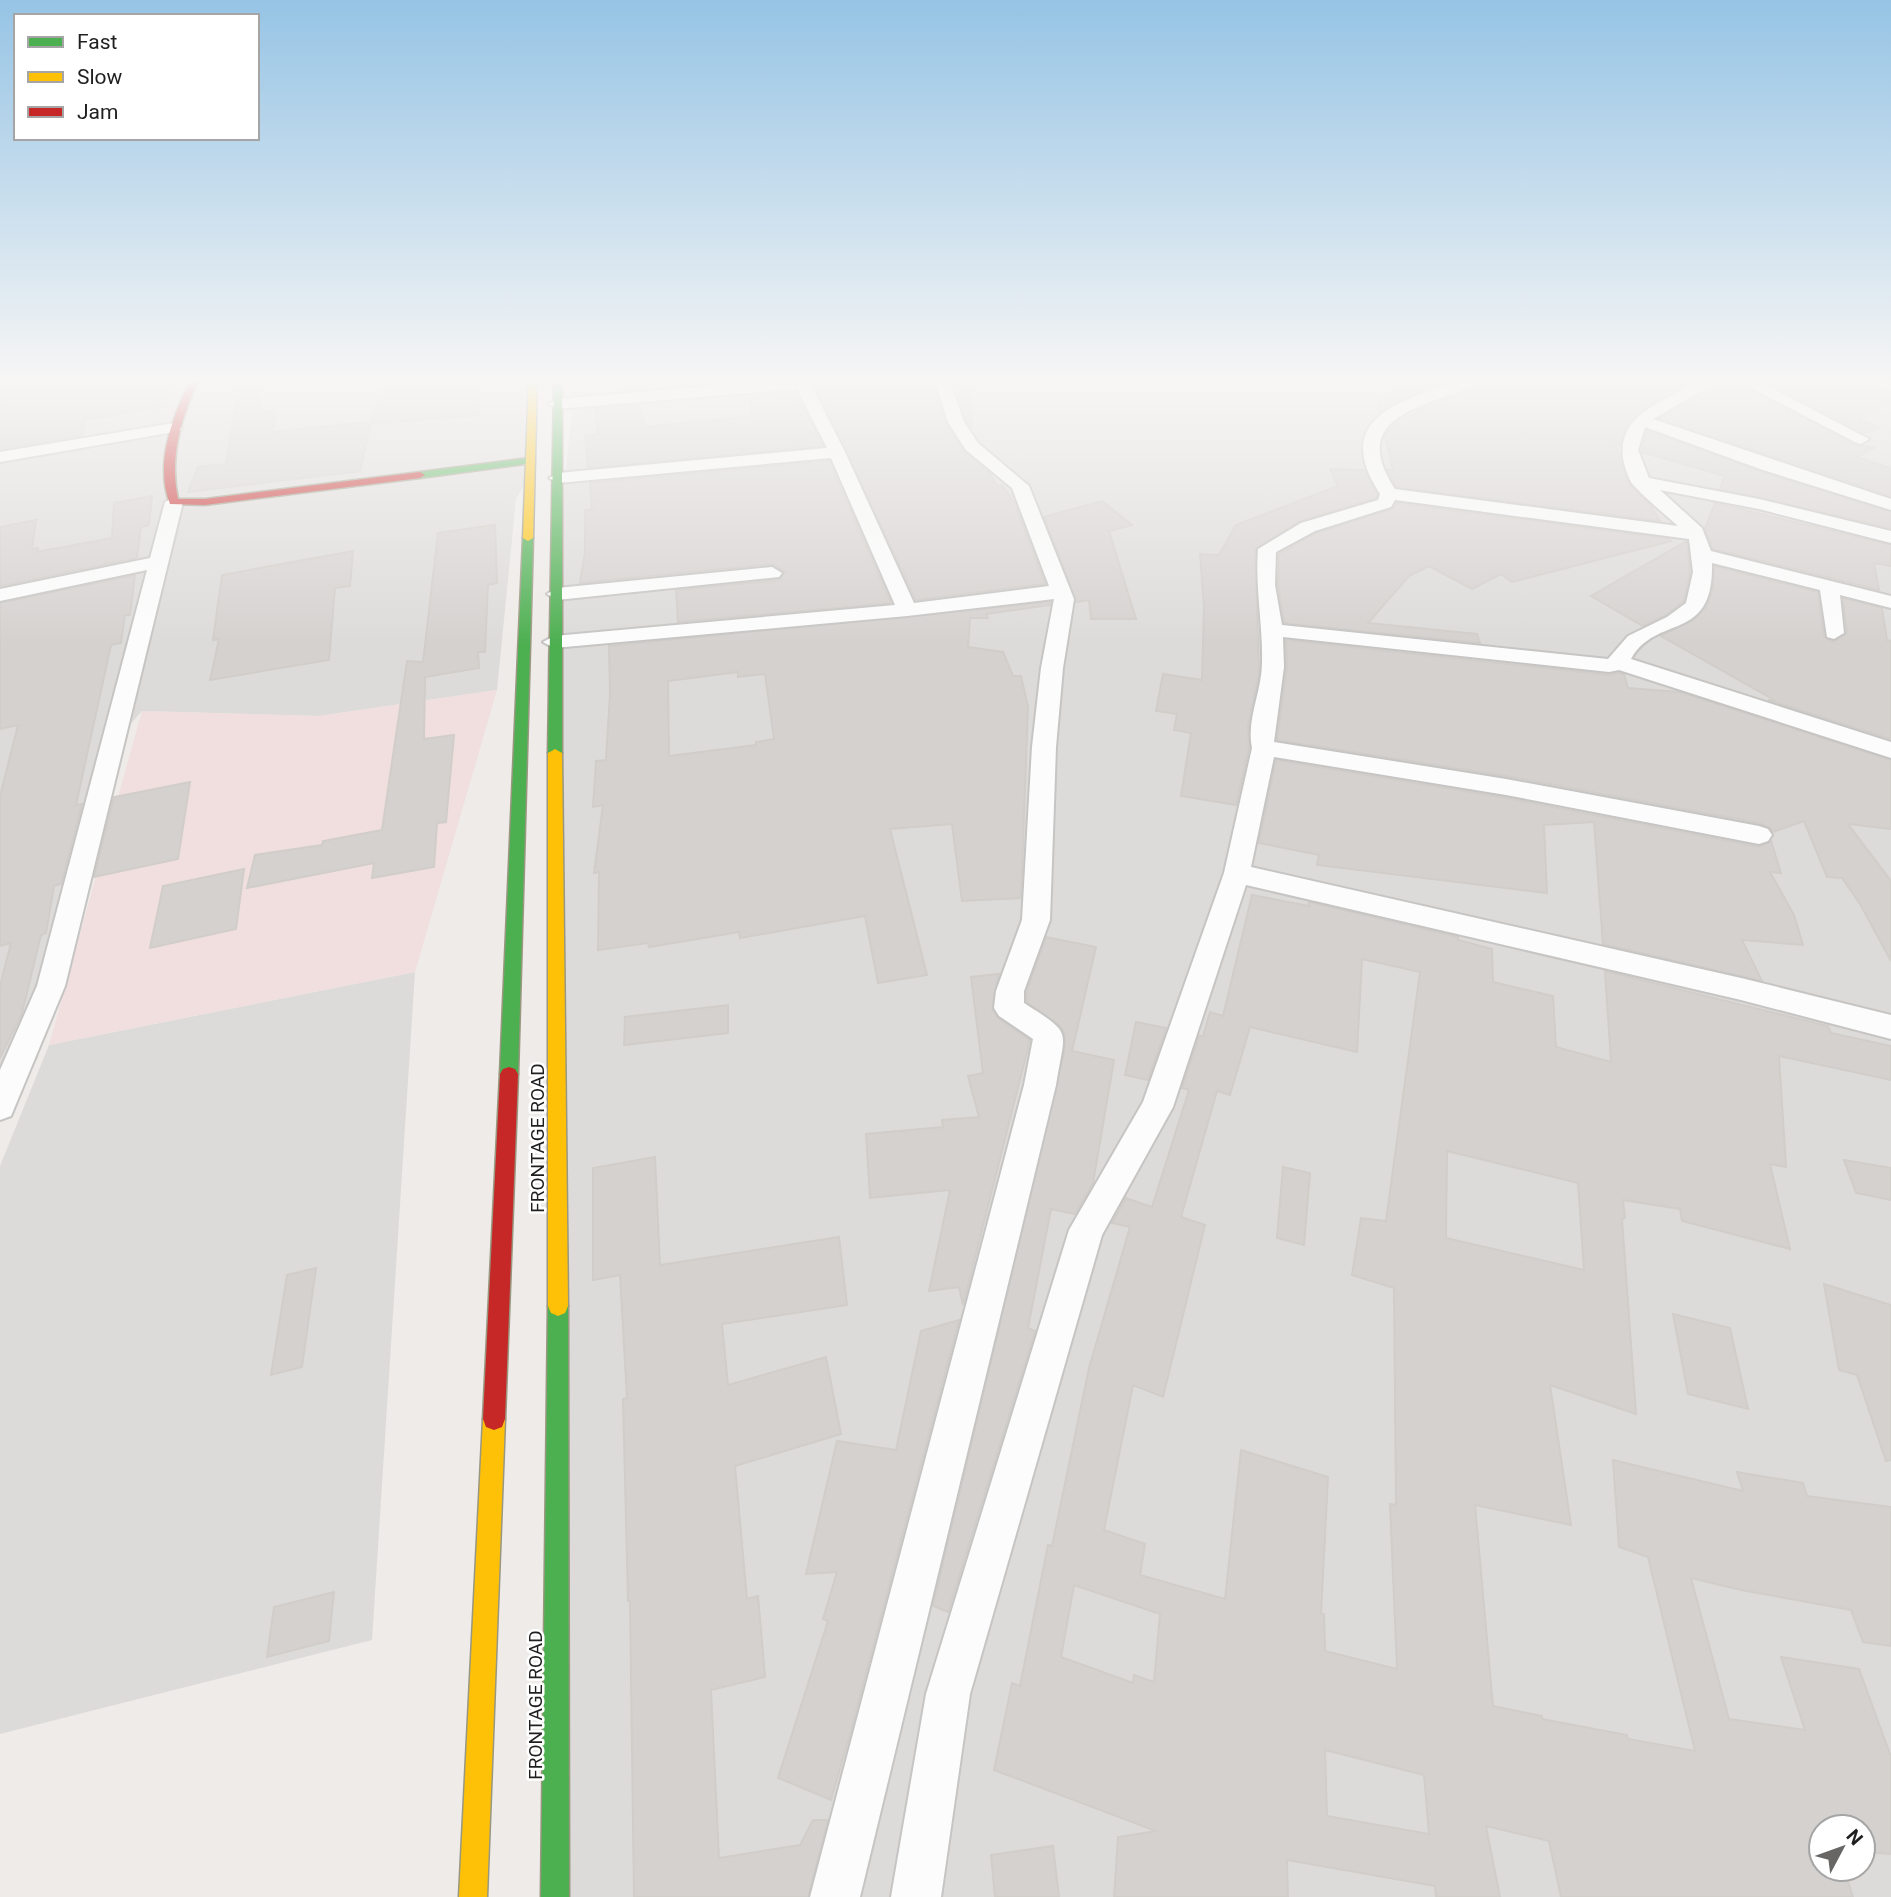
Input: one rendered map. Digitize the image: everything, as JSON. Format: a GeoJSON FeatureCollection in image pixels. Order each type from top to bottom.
{"type":"FeatureCollection","features":[{"type":"Feature","properties":{"kind":"main road"},"geometry":{"type":"LineString","coordinates":[[168,468],[168,485],[174,502],[205,502],[477,468]]}},
{"type":"Feature","properties":{"kind":"main road"},"geometry":{"type":"LineString","coordinates":[[473,1897],[518,864],[529,468]]}},
{"type":"Feature","properties":{"kind":"main road","name":"FRONTAGE ROAD"},"geometry":{"type":"LineString","coordinates":[[555,1897],[559,1209],[554,642],[558,468]]}},
{"type":"Feature","properties":{"kind":"street"},"geometry":{"type":"LineString","coordinates":[[558,478],[670,468]]}},
{"type":"Feature","properties":{"kind":"street"},"geometry":{"type":"LineString","coordinates":[[844,468],[907,610]]}},
{"type":"Feature","properties":{"kind":"street"},"geometry":{"type":"LineString","coordinates":[[835,1897],[1040,1086],[1049,1034],[1009,1009],[1010,991],[1036,920],[1044,747],[1052,668],[1064,599],[1020,486],[998,468]]}},
{"type":"Feature","properties":{"kind":"street"},"geometry":{"type":"LineString","coordinates":[[1373,468],[1389,494],[1697,534]]}},
{"type":"Feature","properties":{"kind":"street"},"geometry":{"type":"LineString","coordinates":[[1273,629],[1609,667],[1618,662],[1630,642],[1686,614],[1699,598],[1704,571],[1697,534],[1639,481],[1635,468]]}},
{"type":"Feature","properties":{"kind":"street"},"geometry":{"type":"LineString","coordinates":[[1775,468],[1891,505]]}},
{"type":"Feature","properties":{"kind":"street"},"geometry":{"type":"LineString","coordinates":[[1639,481],[1759,504],[1891,537]]}},
{"type":"Feature","properties":{"kind":"street"},"geometry":{"type":"LineString","coordinates":[[916,1897],[948,1694],[1086,1230],[1157,1107],[1237,873],[1264,748],[1261,736],[1273,667],[1273,629],[1265,585],[1267,549],[1308,527],[1385,503],[1389,494]]}},
{"type":"Feature","properties":{"kind":"street"},"geometry":{"type":"LineString","coordinates":[[0,1106],[51,986],[174,502]]}},
{"type":"Feature","properties":{"kind":"street"},"geometry":{"type":"LineString","coordinates":[[1700,554],[1829,584],[1891,602]]}},
{"type":"Feature","properties":{"kind":"street"},"geometry":{"type":"LineString","coordinates":[[0,595],[157,562]]}},
{"type":"Feature","properties":{"kind":"street"},"geometry":{"type":"LineString","coordinates":[[556,594],[772,573]]}},
{"type":"Feature","properties":{"kind":"street"},"geometry":{"type":"LineString","coordinates":[[1829,584],[1834,632]]}},
{"type":"Feature","properties":{"kind":"street"},"geometry":{"type":"LineString","coordinates":[[554,642],[907,610],[1061,591]]}},
{"type":"Feature","properties":{"kind":"street"},"geometry":{"type":"LineString","coordinates":[[1618,662],[1891,750]]}},
{"type":"Feature","properties":{"kind":"street"},"geometry":{"type":"LineString","coordinates":[[1264,748],[1506,787],[1759,835]]}},
{"type":"Feature","properties":{"kind":"street"},"geometry":{"type":"LineString","coordinates":[[1237,873],[1741,989],[1891,1027]]}},
{"type":"Feature","properties":{"kind":"shaded area"},"geometry":{"type":"Polygon","coordinates":[[[0,468],[534,468],[516,499],[497,690],[319,716],[142,711],[121,735],[37,1060],[0,1067],[0,468]]]}},
{"type":"Feature","properties":{"kind":"shaded area"},"geometry":{"type":"Polygon","coordinates":[[[566,468],[1891,468],[1891,1897],[568,1897],[547,658],[566,468]]]}},
{"type":"Feature","properties":{"kind":"shaded area"},"geometry":{"type":"Polygon","coordinates":[[[497,690],[415,972],[49,1045],[142,711],[319,716],[497,690]]]}},
{"type":"Feature","properties":{"kind":"shaded area"},"geometry":{"type":"Polygon","coordinates":[[[415,972],[372,1640],[0,1734],[0,1166],[49,1045],[415,972]]]}},
{"type":"Feature","properties":{"kind":"building"},"geometry":{"type":"Polygon","coordinates":[[[198,468],[361,468],[360,471],[188,492],[198,468]]]}},
{"type":"Feature","properties":{"kind":"building"},"geometry":{"type":"Polygon","coordinates":[[[758,468],[832,468],[891,603],[678,622],[676,590],[779,580],[785,572],[772,564],[580,583],[585,552],[585,510],[592,509],[590,483],[758,468]]]}},
{"type":"Feature","properties":{"kind":"building"},"geometry":{"type":"Polygon","coordinates":[[[853,468],[984,468],[997,486],[1002,485],[1014,502],[1045,584],[916,600],[853,468]]]}},
{"type":"Feature","properties":{"kind":"building"},"geometry":{"type":"Polygon","coordinates":[[[1392,468],[1623,468],[1629,484],[1651,506],[1660,521],[1397,487],[1388,470],[1393,470],[1392,468]]]}},
{"type":"Feature","properties":{"kind":"building"},"geometry":{"type":"Polygon","coordinates":[[[1695,468],[1750,468],[1891,512],[1891,528],[1720,489],[1725,476],[1695,468]]]}},
{"type":"Feature","properties":{"kind":"building"},"geometry":{"type":"Polygon","coordinates":[[[1806,468],[1891,468],[1891,496],[1806,468]]]}},
{"type":"Feature","properties":{"kind":"building"},"geometry":{"type":"Polygon","coordinates":[[[1330,469],[1365,470],[1377,494],[1376,498],[1300,521],[1255,549],[1259,673],[1248,726],[1249,748],[1236,805],[1181,796],[1191,733],[1174,730],[1177,714],[1156,711],[1163,674],[1202,680],[1204,607],[1200,554],[1219,555],[1236,525],[1338,486],[1330,469]]]}},
{"type":"Feature","properties":{"kind":"building"},"geometry":{"type":"Polygon","coordinates":[[[152,496],[149,525],[141,527],[137,558],[0,586],[0,527],[36,520],[32,549],[38,548],[37,552],[112,538],[114,503],[152,496]]]}},
{"type":"Feature","properties":{"kind":"building"},"geometry":{"type":"Polygon","coordinates":[[[1102,501],[1132,525],[1109,531],[1136,619],[1091,619],[1089,600],[1076,602],[1044,517],[1102,501]]]}},
{"type":"Feature","properties":{"kind":"building"},"geometry":{"type":"Polygon","coordinates":[[[1396,503],[1671,541],[1512,582],[1501,574],[1472,589],[1429,566],[1409,576],[1368,623],[1477,634],[1480,643],[1284,623],[1278,585],[1279,554],[1316,533],[1392,509],[1396,503]]]}},
{"type":"Feature","properties":{"kind":"building"},"geometry":{"type":"Polygon","coordinates":[[[1715,503],[1891,545],[1891,566],[1874,563],[1879,590],[1713,549],[1705,529],[1715,503]]]}},
{"type":"Feature","properties":{"kind":"building"},"geometry":{"type":"Polygon","coordinates":[[[495,525],[497,583],[488,585],[485,652],[478,652],[479,668],[425,677],[424,739],[454,735],[446,822],[437,823],[434,867],[372,878],[374,863],[247,888],[255,855],[322,845],[323,841],[382,830],[407,661],[423,662],[438,533],[495,525]]]}},
{"type":"Feature","properties":{"kind":"building"},"geometry":{"type":"Polygon","coordinates":[[[1687,541],[1690,572],[1684,601],[1666,615],[1643,626],[1591,596],[1687,541]]]}},
{"type":"Feature","properties":{"kind":"building"},"geometry":{"type":"Polygon","coordinates":[[[353,551],[350,586],[335,588],[329,660],[210,680],[219,639],[213,640],[222,575],[353,551]]]}},
{"type":"Feature","properties":{"kind":"building"},"geometry":{"type":"Polygon","coordinates":[[[1714,566],[1818,592],[1824,637],[1833,642],[1847,633],[1843,598],[1882,608],[1887,640],[1891,641],[1891,739],[1768,700],[1776,701],[1661,636],[1695,619],[1706,607],[1713,589],[1714,566]]]}},
{"type":"Feature","properties":{"kind":"building"},"geometry":{"type":"Polygon","coordinates":[[[135,575],[130,615],[125,615],[121,643],[111,645],[76,805],[82,804],[61,884],[54,886],[46,933],[41,935],[22,1013],[0,1058],[0,986],[11,943],[0,946],[0,796],[18,725],[0,729],[0,603],[135,575]]]}},
{"type":"Feature","properties":{"kind":"building"},"geometry":{"type":"Polygon","coordinates":[[[1051,602],[1050,605],[986,614],[988,618],[970,618],[968,647],[1003,652],[1013,676],[1021,676],[1028,707],[1021,898],[962,901],[952,824],[890,829],[927,975],[878,983],[865,916],[740,938],[739,932],[649,947],[648,943],[598,950],[599,872],[594,873],[603,805],[593,807],[596,761],[606,760],[610,694],[609,646],[1051,602]],[[738,672],[668,681],[669,756],[756,745],[756,742],[774,739],[765,674],[738,677],[738,672]]]}},
{"type":"Feature","properties":{"kind":"building"},"geometry":{"type":"Polygon","coordinates":[[[1286,640],[1609,675],[1619,673],[1624,674],[1628,688],[1680,692],[1891,760],[1891,829],[1848,824],[1891,881],[1891,961],[1860,904],[1842,878],[1827,877],[1804,821],[1773,832],[1759,823],[1506,776],[1277,740],[1287,667],[1286,640]]]}},
{"type":"Feature","properties":{"kind":"building"},"geometry":{"type":"Polygon","coordinates":[[[1276,760],[1506,798],[1759,847],[1771,841],[1781,873],[1770,872],[1794,915],[1803,945],[1742,940],[1762,981],[1603,944],[1594,822],[1544,825],[1547,893],[1317,865],[1319,855],[1259,843],[1276,760]]]}},
{"type":"Feature","properties":{"kind":"building"},"geometry":{"type":"Polygon","coordinates":[[[190,782],[178,859],[94,877],[114,797],[190,782]]]}},
{"type":"Feature","properties":{"kind":"building"},"geometry":{"type":"Polygon","coordinates":[[[244,869],[236,929],[150,948],[163,886],[244,869]]]}},
{"type":"Feature","properties":{"kind":"building"},"geometry":{"type":"Polygon","coordinates":[[[1252,895],[1309,906],[1309,902],[1458,937],[1458,940],[1492,949],[1493,982],[1553,996],[1556,1047],[1611,1062],[1605,971],[1828,1026],[1831,1033],[1891,1046],[1891,1080],[1779,1056],[1786,1167],[1770,1164],[1790,1249],[1682,1221],[1680,1209],[1623,1200],[1625,1218],[1622,1219],[1636,1414],[1550,1385],[1571,1525],[1475,1505],[1493,1706],[1542,1716],[1542,1719],[1627,1735],[1628,1739],[1695,1751],[1648,1557],[1619,1547],[1613,1460],[1743,1491],[1737,1472],[1803,1483],[1807,1496],[1891,1507],[1891,1646],[1863,1642],[1851,1610],[1691,1578],[1729,1719],[1805,1730],[1781,1657],[1859,1669],[1891,1757],[1891,1854],[1877,1853],[1877,1813],[1807,1813],[1807,1883],[1848,1883],[1853,1897],[1561,1897],[1549,1841],[1486,1826],[1500,1897],[1436,1897],[1435,1886],[1287,1860],[1288,1897],[1114,1897],[1118,1837],[1156,1831],[994,1770],[1012,1683],[1020,1686],[1048,1545],[1052,1546],[1089,1368],[1130,1227],[1112,1223],[1126,1198],[1152,1207],[1189,1090],[1182,1088],[1210,1012],[1223,1016],[1252,895]],[[1362,959],[1357,1052],[1250,1027],[1230,1095],[1217,1091],[1181,1217],[1205,1225],[1163,1397],[1133,1385],[1104,1530],[1145,1544],[1140,1575],[1225,1599],[1241,1450],[1328,1477],[1321,1614],[1324,1614],[1325,1651],[1397,1669],[1390,1504],[1396,1505],[1394,1288],[1352,1275],[1361,1218],[1386,1221],[1420,972],[1362,959]],[[1447,1151],[1446,1238],[1584,1270],[1578,1183],[1447,1151]],[[1074,1585],[1061,1657],[1133,1683],[1134,1675],[1154,1682],[1160,1614],[1074,1585]],[[1325,1750],[1327,1816],[1429,1834],[1424,1775],[1325,1750]]]}},
{"type":"Feature","properties":{"kind":"building"},"geometry":{"type":"Polygon","coordinates":[[[1046,937],[1096,947],[1072,1051],[1114,1060],[1093,1183],[1075,1214],[1051,1209],[1028,1328],[1035,1331],[948,1612],[933,1606],[1064,1053],[1065,1034],[1061,1027],[1027,1002],[1027,991],[1046,937]]]}},
{"type":"Feature","properties":{"kind":"building"},"geometry":{"type":"Polygon","coordinates":[[[999,974],[992,1009],[998,1018],[1030,1040],[963,1305],[959,1287],[929,1291],[950,1190],[870,1198],[866,1134],[943,1127],[942,1120],[979,1117],[968,1076],[983,1073],[971,977],[999,974]]]}},
{"type":"Feature","properties":{"kind":"building"},"geometry":{"type":"Polygon","coordinates":[[[728,1005],[728,1033],[624,1045],[625,1017],[728,1005]]]}},
{"type":"Feature","properties":{"kind":"building"},"geometry":{"type":"Polygon","coordinates":[[[1136,1022],[1166,1028],[1148,1080],[1125,1075],[1136,1022]]]}},
{"type":"Feature","properties":{"kind":"building"},"geometry":{"type":"Polygon","coordinates":[[[655,1157],[660,1265],[839,1237],[847,1305],[722,1324],[728,1385],[826,1357],[841,1434],[735,1466],[747,1599],[758,1596],[765,1677],[711,1690],[719,1858],[800,1845],[813,1820],[828,1820],[808,1897],[634,1897],[630,1601],[623,1399],[627,1398],[620,1275],[593,1280],[593,1168],[655,1157]]]}},
{"type":"Feature","properties":{"kind":"building"},"geometry":{"type":"Polygon","coordinates":[[[1844,1160],[1891,1168],[1891,1200],[1856,1193],[1844,1160]]]}},
{"type":"Feature","properties":{"kind":"building"},"geometry":{"type":"Polygon","coordinates":[[[1283,1167],[1310,1173],[1304,1245],[1277,1238],[1283,1167]]]}},
{"type":"Feature","properties":{"kind":"building"},"geometry":{"type":"Polygon","coordinates":[[[316,1268],[302,1367],[271,1375],[287,1275],[316,1268]]]}},
{"type":"Feature","properties":{"kind":"building"},"geometry":{"type":"Polygon","coordinates":[[[1824,1284],[1891,1305],[1891,1460],[1886,1461],[1857,1375],[1839,1370],[1824,1284]]]}},
{"type":"Feature","properties":{"kind":"building"},"geometry":{"type":"Polygon","coordinates":[[[1673,1314],[1730,1328],[1748,1409],[1688,1394],[1673,1314]]]}},
{"type":"Feature","properties":{"kind":"building"},"geometry":{"type":"Polygon","coordinates":[[[959,1320],[831,1800],[778,1778],[828,1621],[823,1619],[837,1572],[806,1574],[837,1441],[896,1450],[921,1331],[959,1320]]]}},
{"type":"Feature","properties":{"kind":"building"},"geometry":{"type":"Polygon","coordinates":[[[334,1592],[329,1641],[267,1657],[274,1607],[334,1592]]]}},
{"type":"Feature","properties":{"kind":"building"},"geometry":{"type":"Polygon","coordinates":[[[1053,1846],[1059,1897],[995,1897],[991,1855],[1053,1846]]]}},
{"type":"Feature","properties":{"kind":"traffic: fast"},"geometry":{"type":"LineString","coordinates":[[420,475],[478,468]]}},
{"type":"Feature","properties":{"kind":"traffic: fast"},"geometry":{"type":"LineString","coordinates":[[555,753],[557,468]]}},
{"type":"Feature","properties":{"kind":"traffic: fast"},"geometry":{"type":"LineString","coordinates":[[509,1074],[528,538]]}},
{"type":"Feature","properties":{"kind":"traffic: fast"},"geometry":{"type":"LineString","coordinates":[[555,1897],[558,1306]]}},
{"type":"Feature","properties":{"kind":"traffic: slow"},"geometry":{"type":"LineString","coordinates":[[528,538],[530,468]]}},
{"type":"Feature","properties":{"kind":"traffic: slow"},"geometry":{"type":"LineString","coordinates":[[555,753],[558,1306]]}},
{"type":"Feature","properties":{"kind":"traffic: slow"},"geometry":{"type":"LineString","coordinates":[[473,1897],[494,1419]]}},
{"type":"Feature","properties":{"kind":"traffic: jam"},"geometry":{"type":"LineString","coordinates":[[169,468],[174,502],[205,502],[420,475]]}},
{"type":"Feature","properties":{"kind":"traffic: jam"},"geometry":{"type":"LineString","coordinates":[[494,1419],[509,1074]]}}]}
